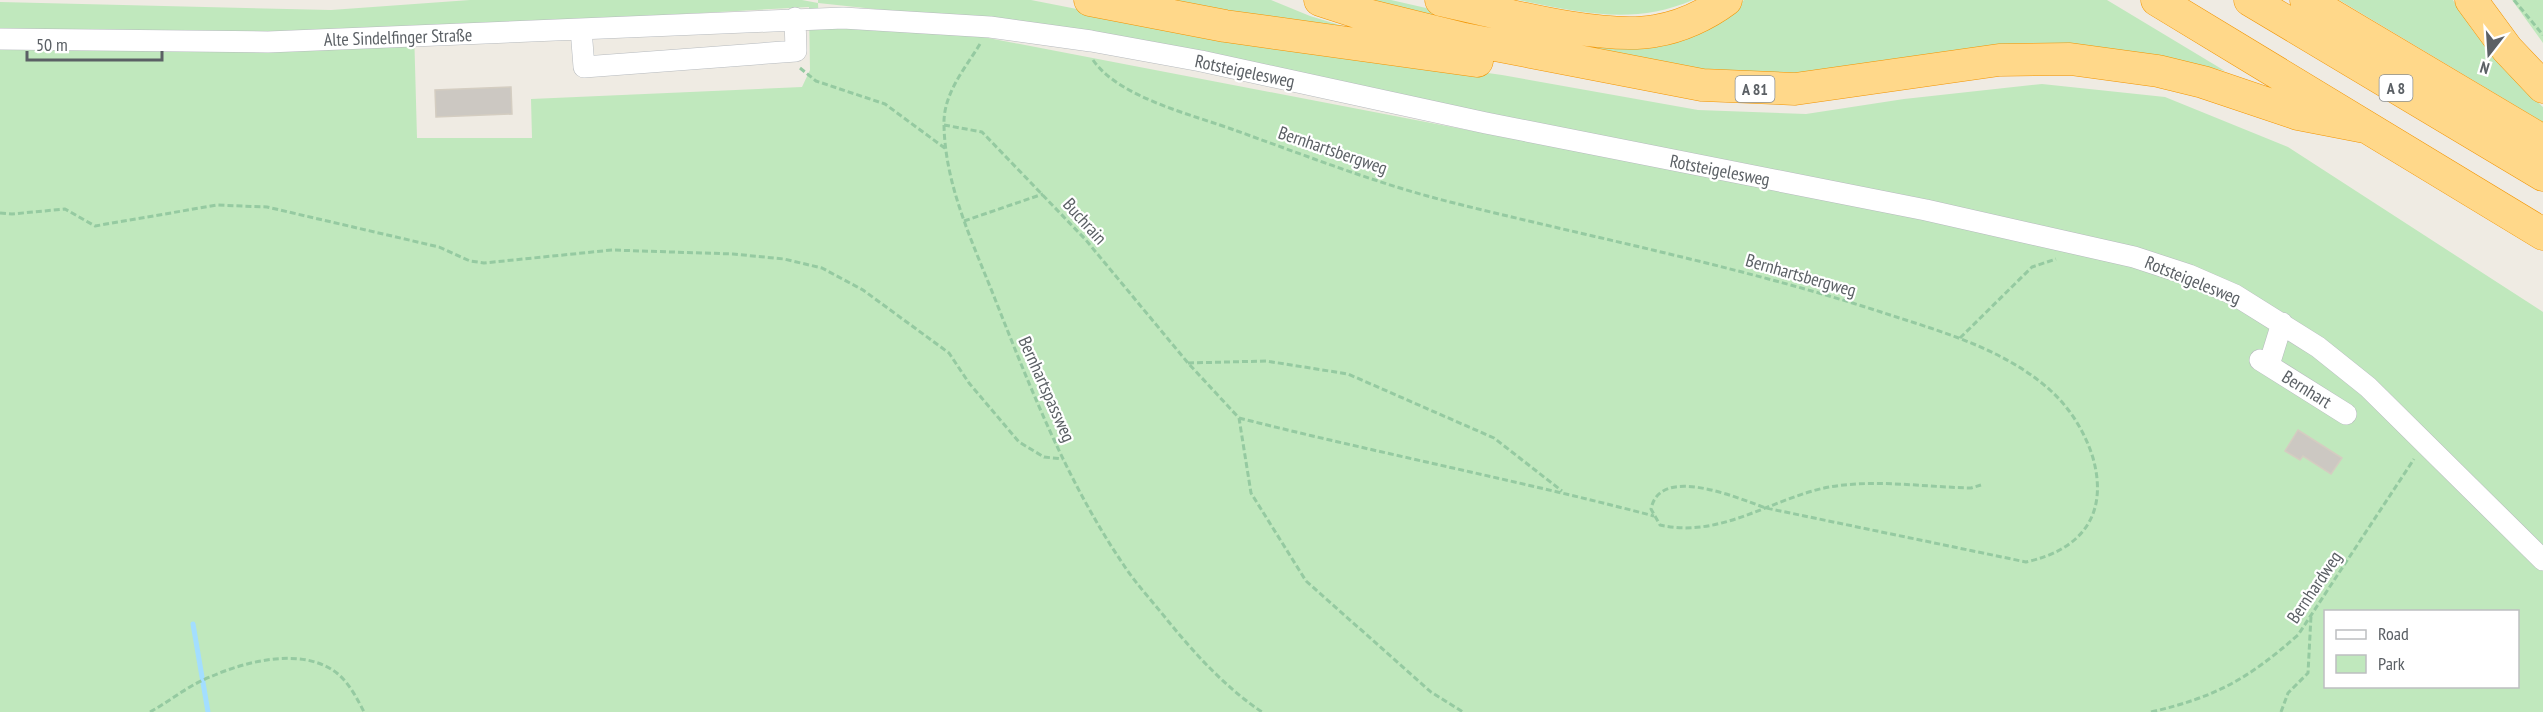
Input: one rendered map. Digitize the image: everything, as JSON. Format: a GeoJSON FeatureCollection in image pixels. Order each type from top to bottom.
{"type":"FeatureCollection","features":[{"type":"Feature","properties":{"kind":"highway"},"geometry":{"type":"LineString","coordinates":[[1090,0],[1225,26],[1526,68],[1582,63]]}},
{"type":"Feature","properties":{"kind":"highway","name":"A 81"},"geometry":{"type":"LineString","coordinates":[[1320,0],[1429,31],[1702,85],[1769,89],[1830,86],[1999,60],[2034,58],[2103,62],[2203,82],[2298,114],[2365,127]]}},
{"type":"Feature","properties":{"kind":"highway"},"geometry":{"type":"LineString","coordinates":[[1441,0],[1570,27],[1654,32],[1704,15],[1726,0]]}},
{"type":"Feature","properties":{"kind":"highway"},"geometry":{"type":"LineString","coordinates":[[2157,0],[2543,234]]}},
{"type":"Feature","properties":{"kind":"highway","name":"A 8"},"geometry":{"type":"LineString","coordinates":[[2250,0],[2543,175]]}},
{"type":"Feature","properties":{"kind":"highway"},"geometry":{"type":"LineString","coordinates":[[2306,0],[2543,141]]}},
{"type":"Feature","properties":{"kind":"highway"},"geometry":{"type":"LineString","coordinates":[[2471,0],[2507,49],[2543,87]]}},
{"type":"Feature","properties":{"kind":"lane","name":"Rotsteigelesweg"},"geometry":{"type":"LineString","coordinates":[[795,18],[843,18],[990,27],[1091,41],[2070,241],[2189,275],[2235,295],[2283,323],[2368,387],[2543,560]]}},
{"type":"Feature","properties":{"kind":"lane","name":"Alte Sindelfinger Straße"},"geometry":{"type":"LineString","coordinates":[[0,39],[268,42],[795,18]]}},
{"type":"Feature","properties":{"kind":"lane"},"geometry":{"type":"LineString","coordinates":[[581,29],[584,67],[796,51],[795,18]]}},
{"type":"Feature","properties":{"kind":"lane","name":"Bernhart"},"geometry":{"type":"LineString","coordinates":[[2283,323],[2264,362],[2346,414]]}},
{"type":"Feature","properties":{"kind":"path"},"geometry":{"type":"LineString","coordinates":[[2514,0],[2543,35]]}},
{"type":"Feature","properties":{"kind":"path","name":"Bernhartspassweg"},"geometry":{"type":"LineString","coordinates":[[990,27],[950,92],[944,124],[950,176],[964,221],[1063,459],[1086,505],[1124,566],[1211,670],[1262,712]]}},
{"type":"Feature","properties":{"kind":"path","name":"Bernhartsbergweg"},"geometry":{"type":"LineString","coordinates":[[1091,41],[1093,62],[1118,84],[1311,159],[1449,202],[1690,258],[1849,302],[1960,338],[2020,369],[2049,389],[2072,414],[2088,442],[2096,469],[2096,497],[2090,520],[2080,537],[2065,550],[2049,557],[2026,562],[1766,508],[1706,490],[1669,486],[1660,490],[1653,499],[1651,509],[1654,516]]}},
{"type":"Feature","properties":{"kind":"path"},"geometry":{"type":"LineString","coordinates":[[796,51],[798,67],[811,78],[885,104],[946,149]]}},
{"type":"Feature","properties":{"kind":"path","name":"Buchrain"},"geometry":{"type":"LineString","coordinates":[[944,124],[982,132],[1085,239],[1188,363],[1239,418]]}},
{"type":"Feature","properties":{"kind":"path"},"geometry":{"type":"LineString","coordinates":[[964,221],[1043,194]]}},
{"type":"Feature","properties":{"kind":"path"},"geometry":{"type":"LineString","coordinates":[[0,213],[65,209],[95,226],[217,205],[267,207],[439,247],[470,261],[484,264],[612,250],[734,254],[784,259],[822,268],[841,276],[908,321],[949,353],[969,383],[1019,442],[1044,457],[1063,459]]}},
{"type":"Feature","properties":{"kind":"path"},"geometry":{"type":"LineString","coordinates":[[1960,338],[2032,267],[2056,260],[2070,241]]}},
{"type":"Feature","properties":{"kind":"path"},"geometry":{"type":"LineString","coordinates":[[1188,363],[1266,361],[1348,374],[1494,438],[1564,492]]}},
{"type":"Feature","properties":{"kind":"path"},"geometry":{"type":"LineString","coordinates":[[1462,712],[1431,692],[1306,581],[1251,493],[1239,418],[1375,452],[1564,492],[1654,516],[1660,525],[1690,527],[1715,524],[1750,515],[1785,498],[1830,487],[1885,483],[1971,489],[1981,485]]}},
{"type":"Feature","properties":{"kind":"path","name":"Bernhardweg"},"geometry":{"type":"LineString","coordinates":[[2151,712],[2183,705],[2232,686],[2298,635],[2414,459],[2427,444]]}},
{"type":"Feature","properties":{"kind":"path"},"geometry":{"type":"LineString","coordinates":[[2281,712],[2288,693],[2308,673],[2311,615]]}},
{"type":"Feature","properties":{"kind":"path"},"geometry":{"type":"LineString","coordinates":[[150,712],[209,677],[269,660],[295,658],[319,664],[339,674],[364,712]]}},
{"type":"Feature","properties":{"kind":"green space"},"geometry":{"type":"Polygon","coordinates":[[[470,0],[802,0],[818,3],[818,0],[1031,0],[1179,29],[1502,75],[1698,110],[1806,114],[1904,99],[2042,84],[2165,97],[2288,147],[2543,312],[2543,712],[0,712],[0,2],[331,10],[470,0]],[[818,3],[819,26],[957,32],[1660,167],[960,18],[818,3]],[[809,7],[414,29],[417,138],[532,138],[531,99],[802,87],[810,70],[809,7]]]}},
{"type":"Feature","properties":{"kind":"green space"},"geometry":{"type":"Polygon","coordinates":[[[1148,0],[1271,0],[1310,16],[1366,33],[1148,0]]]}},
{"type":"Feature","properties":{"kind":"green space"},"geometry":{"type":"Polygon","coordinates":[[[1370,0],[1391,0],[1545,35],[1729,13],[1744,0],[2107,0],[2225,71],[2155,55],[2075,45],[1787,75],[1697,70],[1435,18],[1370,0]]]}},
{"type":"Feature","properties":{"kind":"green space"},"geometry":{"type":"Polygon","coordinates":[[[1518,0],[1693,0],[1649,13],[1627,15],[1563,9],[1518,0]]]}},
{"type":"Feature","properties":{"kind":"green space"},"geometry":{"type":"Polygon","coordinates":[[[2339,0],[2453,0],[2472,30],[2494,57],[2543,107],[2543,122],[2339,0]]]}},
{"type":"Feature","properties":{"kind":"green space"},"geometry":{"type":"Polygon","coordinates":[[[2512,0],[2543,0],[2543,43],[2512,0]]]}},
{"type":"Feature","properties":{"kind":"building"},"geometry":{"type":"Polygon","coordinates":[[[511,87],[512,114],[436,117],[435,90],[511,87]]]}},
{"type":"Feature","properties":{"kind":"building"},"geometry":{"type":"Polygon","coordinates":[[[2298,430],[2342,458],[2331,474],[2303,456],[2300,460],[2285,451],[2298,430]]]}},
{"type":"Feature","properties":{"kind":"waterway"},"geometry":{"type":"LineString","coordinates":[[193,624],[208,712]]}}]}
